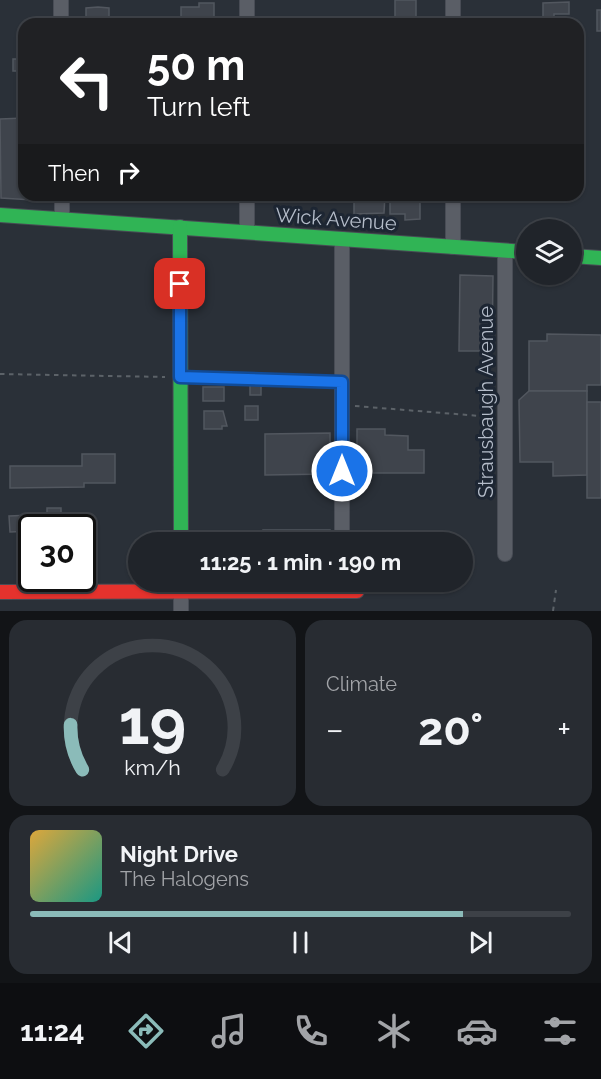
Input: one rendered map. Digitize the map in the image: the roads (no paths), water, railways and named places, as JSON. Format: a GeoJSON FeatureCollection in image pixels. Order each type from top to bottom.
{"type":"FeatureCollection","features":[{"type":"Feature","properties":{"kind":"street"},"geometry":{"type":"LineString","coordinates":[[62,0],[62,18]]}},
{"type":"Feature","properties":{"kind":"street"},"geometry":{"type":"LineString","coordinates":[[248,0],[248,18]]}},
{"type":"Feature","properties":{"kind":"street"},"geometry":{"type":"LineString","coordinates":[[453,0],[453,18]]}},
{"type":"Feature","properties":{"kind":"street"},"geometry":{"type":"LineString","coordinates":[[62,201],[62,219]]}},
{"type":"Feature","properties":{"kind":"street"},"geometry":{"type":"LineString","coordinates":[[247,201],[247,232]]}},
{"type":"Feature","properties":{"kind":"street"},"geometry":{"type":"LineString","coordinates":[[453,201],[453,247]]}},
{"type":"Feature","properties":{"kind":"street","name":"Wick Avenue"},"geometry":{"type":"LineString","coordinates":[[0,215],[516,252]]}},
{"type":"Feature","properties":{"kind":"street"},"geometry":{"type":"LineString","coordinates":[[180,228],[181,532]]}},
{"type":"Feature","properties":{"kind":"street"},"geometry":{"type":"LineString","coordinates":[[342,239],[342,532]]}},
{"type":"Feature","properties":{"kind":"street","name":"Strausbaugh Avenue"},"geometry":{"type":"LineString","coordinates":[[505,251],[505,554]]}},
{"type":"Feature","properties":{"kind":"street"},"geometry":{"type":"LineString","coordinates":[[582,256],[601,258]]}},
{"type":"Feature","properties":{"kind":"street"},"geometry":{"type":"LineString","coordinates":[[0,592],[128,588]]}},
{"type":"Feature","properties":{"kind":"street"},"geometry":{"type":"LineString","coordinates":[[181,592],[181,611]]}},
{"type":"Feature","properties":{"kind":"lane"},"geometry":{"type":"LineString","coordinates":[[180,377],[342,382]]}}]}
